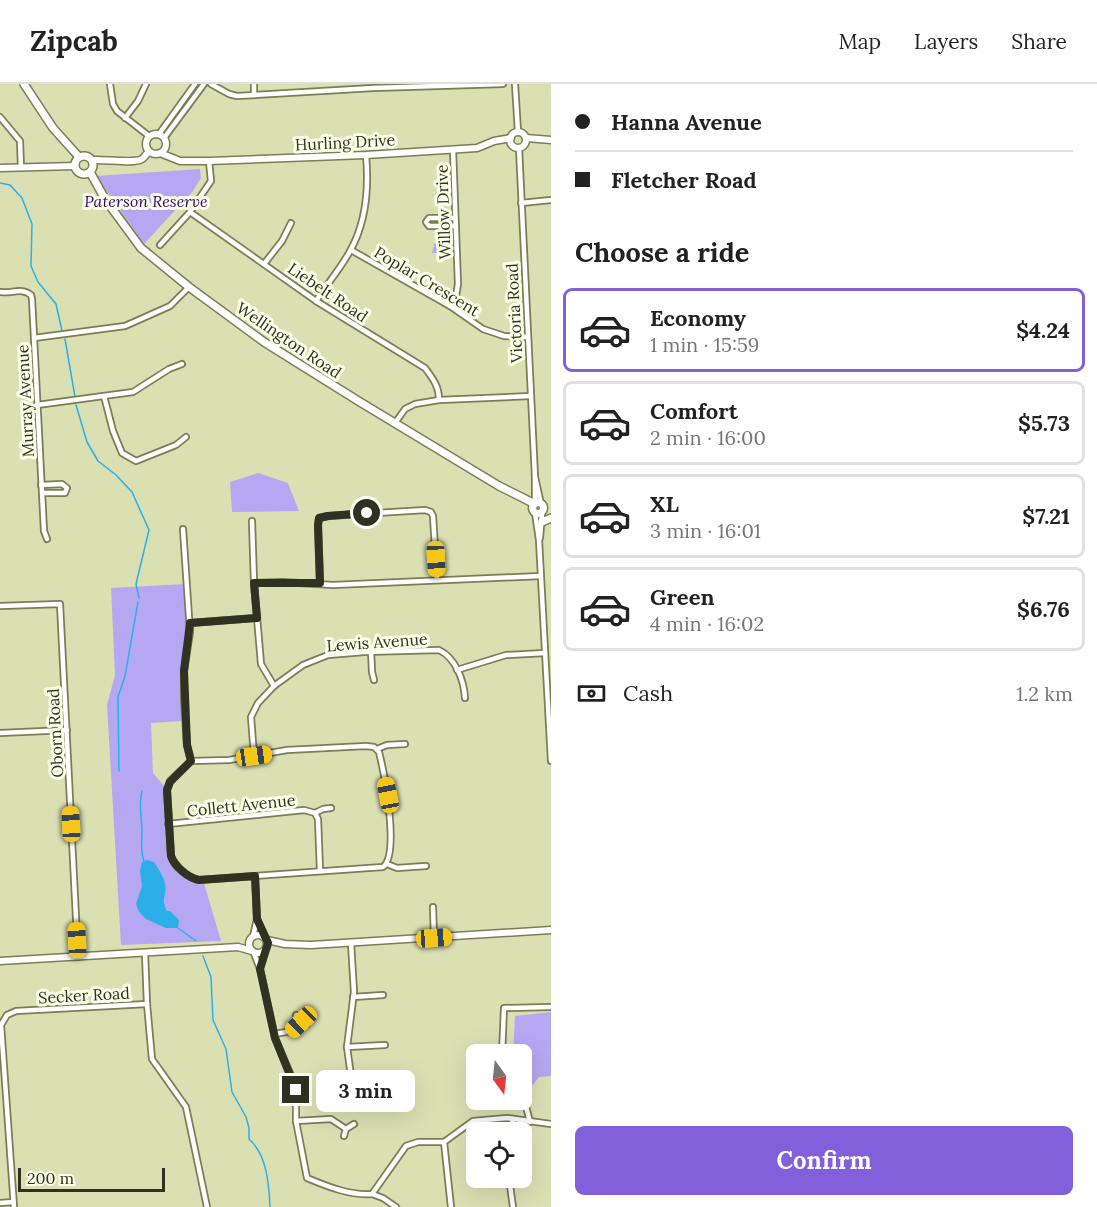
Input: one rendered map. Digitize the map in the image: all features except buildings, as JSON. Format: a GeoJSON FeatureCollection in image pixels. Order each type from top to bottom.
{"type":"FeatureCollection","features":[{"type":"Feature","properties":{"kind":"main road"},"geometry":{"type":"LineString","coordinates":[[24,84],[53,128],[79,157]]}},
{"type":"Feature","properties":{"kind":"main road"},"geometry":{"type":"LineString","coordinates":[[85,156],[92,160],[93,168],[90,172],[82,174],[77,171],[75,166],[79,157],[85,156]]}},
{"type":"Feature","properties":{"kind":"main road","name":"Wellington Road"},"geometry":{"type":"LineString","coordinates":[[90,172],[105,199],[141,248],[189,287],[264,342],[508,491],[551,512]]}},
{"type":"Feature","properties":{"kind":"main road","name":"Wellington Road"},"geometry":{"type":"LineString","coordinates":[[508,491],[526,499],[551,517]]}},
{"type":"Feature","properties":{"kind":"main road"},"geometry":{"type":"LineString","coordinates":[[542,522],[551,517]]}},
{"type":"Feature","properties":{"kind":"street"},"geometry":{"type":"LineString","coordinates":[[110,84],[114,106],[125,118],[149,136],[163,139],[180,161]]}},
{"type":"Feature","properties":{"kind":"street"},"geometry":{"type":"LineString","coordinates":[[125,118],[138,101],[146,84]]}},
{"type":"Feature","properties":{"kind":"street"},"geometry":{"type":"LineString","coordinates":[[160,153],[163,139],[195,84]]}},
{"type":"Feature","properties":{"kind":"street"},"geometry":{"type":"LineString","coordinates":[[163,139],[204,84]]}},
{"type":"Feature","properties":{"kind":"street"},"geometry":{"type":"LineString","coordinates":[[212,84],[237,96],[373,86],[503,84]]}},
{"type":"Feature","properties":{"kind":"street"},"geometry":{"type":"LineString","coordinates":[[254,84],[254,95]]}},
{"type":"Feature","properties":{"kind":"street"},"geometry":{"type":"LineString","coordinates":[[515,84],[518,132]]}},
{"type":"Feature","properties":{"kind":"street"},"geometry":{"type":"LineString","coordinates":[[314,85],[314,92]]}},
{"type":"Feature","properties":{"kind":"street"},"geometry":{"type":"LineString","coordinates":[[0,117],[20,141],[21,168]]}},
{"type":"Feature","properties":{"kind":"street"},"geometry":{"type":"LineString","coordinates":[[518,132],[526,138],[551,140]]}},
{"type":"Feature","properties":{"kind":"street"},"geometry":{"type":"LineString","coordinates":[[518,132],[511,138],[512,144],[519,148],[524,146],[526,138]]}},
{"type":"Feature","properties":{"kind":"street"},"geometry":{"type":"LineString","coordinates":[[92,160],[108,159],[126,162],[142,159],[149,151],[146,145],[149,136]]}},
{"type":"Feature","properties":{"kind":"street","name":"Hurling Drive"},"geometry":{"type":"LineString","coordinates":[[149,151],[180,161],[209,161],[453,150],[477,148],[494,141],[511,138]]}},
{"type":"Feature","properties":{"kind":"street","name":"Victoria Road"},"geometry":{"type":"LineString","coordinates":[[519,148],[527,337],[551,761]]}},
{"type":"Feature","properties":{"kind":"street","name":"Willow Drive"},"geometry":{"type":"LineString","coordinates":[[450,306],[458,291],[453,150]]}},
{"type":"Feature","properties":{"kind":"street"},"geometry":{"type":"LineString","coordinates":[[316,301],[351,250],[364,213],[369,185],[366,155]]}},
{"type":"Feature","properties":{"kind":"street"},"geometry":{"type":"LineString","coordinates":[[160,245],[190,212],[211,181],[209,161]]}},
{"type":"Feature","properties":{"kind":"street"},"geometry":{"type":"LineString","coordinates":[[0,168],[75,166]]}},
{"type":"Feature","properties":{"kind":"street"},"geometry":{"type":"LineString","coordinates":[[521,203],[551,200]]}},
{"type":"Feature","properties":{"kind":"street","name":"Liebelt Road"},"geometry":{"type":"LineString","coordinates":[[190,212],[316,301],[425,368],[435,381],[439,391],[439,400]]}},
{"type":"Feature","properties":{"kind":"street"},"geometry":{"type":"LineString","coordinates":[[455,218],[429,218],[426,222],[429,226],[456,226]]}},
{"type":"Feature","properties":{"kind":"street"},"geometry":{"type":"LineString","coordinates":[[264,264],[282,242],[291,223]]}},
{"type":"Feature","properties":{"kind":"street","name":"Poplar Crescent"},"geometry":{"type":"LineString","coordinates":[[351,250],[450,306],[483,329],[504,336],[527,337]]}},
{"type":"Feature","properties":{"kind":"street"},"geometry":{"type":"LineString","coordinates":[[34,339],[125,326],[170,306],[189,287]]}},
{"type":"Feature","properties":{"kind":"street","name":"Murray Avenue"},"geometry":{"type":"LineString","coordinates":[[0,292],[24,291],[31,295],[44,531],[47,539]]}},
{"type":"Feature","properties":{"kind":"street"},"geometry":{"type":"LineString","coordinates":[[38,405],[134,392],[169,369],[182,364]]}},
{"type":"Feature","properties":{"kind":"street"},"geometry":{"type":"LineString","coordinates":[[104,396],[113,431],[122,453],[136,460],[176,445],[186,437]]}},
{"type":"Feature","properties":{"kind":"street"},"geometry":{"type":"LineString","coordinates":[[395,423],[405,409],[415,404],[439,400],[531,396]]}},
{"type":"Feature","properties":{"kind":"street","name":"Victoria Road"},"geometry":{"type":"LineString","coordinates":[[535,477],[542,522],[539,540]]}},
{"type":"Feature","properties":{"kind":"street"},"geometry":{"type":"LineString","coordinates":[[41,485],[62,484],[66,488],[65,493],[42,493]]}},
{"type":"Feature","properties":{"kind":"street"},"geometry":{"type":"LineString","coordinates":[[320,583],[319,518],[425,510],[431,512],[433,516],[437,580]]}},
{"type":"Feature","properties":{"kind":"street"},"geometry":{"type":"LineString","coordinates":[[252,521],[254,583],[261,664],[274,686]]}},
{"type":"Feature","properties":{"kind":"street"},"geometry":{"type":"LineString","coordinates":[[183,529],[190,623],[184,671],[187,745],[191,761]]}},
{"type":"Feature","properties":{"kind":"street"},"geometry":{"type":"LineString","coordinates":[[254,583],[333,585],[541,576]]}},
{"type":"Feature","properties":{"kind":"street","name":"Oborn Road"},"geometry":{"type":"LineString","coordinates":[[0,606],[60,604],[78,957]]}},
{"type":"Feature","properties":{"kind":"street"},"geometry":{"type":"LineString","coordinates":[[190,623],[257,618]]}},
{"type":"Feature","properties":{"kind":"street","name":"Lewis Avenue"},"geometry":{"type":"LineString","coordinates":[[254,756],[251,717],[258,703],[274,686],[303,664],[320,657],[371,651],[439,650],[450,657],[464,689],[465,698]]}},
{"type":"Feature","properties":{"kind":"street"},"geometry":{"type":"LineString","coordinates":[[371,651],[374,680]]}},
{"type":"Feature","properties":{"kind":"street"},"geometry":{"type":"LineString","coordinates":[[457,670],[506,655],[545,653]]}},
{"type":"Feature","properties":{"kind":"street"},"geometry":{"type":"LineString","coordinates":[[0,733],[67,730]]}},
{"type":"Feature","properties":{"kind":"street"},"geometry":{"type":"LineString","coordinates":[[377,749],[388,795],[390,821],[389,857],[387,864],[380,868],[199,880],[190,877],[172,859],[166,794],[168,786],[180,770],[191,761],[229,760],[299,749],[366,746],[377,749],[387,745],[405,744]]}},
{"type":"Feature","properties":{"kind":"street","name":"Collett Avenue"},"geometry":{"type":"LineString","coordinates":[[315,813],[323,808],[331,808]]}},
{"type":"Feature","properties":{"kind":"street","name":"Collett Avenue"},"geometry":{"type":"LineString","coordinates":[[168,824],[307,810],[315,813],[318,819],[320,871]]}},
{"type":"Feature","properties":{"kind":"street"},"geometry":{"type":"LineString","coordinates":[[387,864],[397,868],[426,866]]}},
{"type":"Feature","properties":{"kind":"street"},"geometry":{"type":"LineString","coordinates":[[255,876],[257,919],[249,946],[260,969],[275,1035],[296,1087],[296,1121],[307,1178],[363,1195],[372,1194],[396,1207]]}},
{"type":"Feature","properties":{"kind":"street"},"geometry":{"type":"LineString","coordinates":[[433,907],[434,938]]}},
{"type":"Feature","properties":{"kind":"street"},"geometry":{"type":"LineString","coordinates":[[257,919],[266,938],[266,949],[260,969]]}},
{"type":"Feature","properties":{"kind":"street"},"geometry":{"type":"LineString","coordinates":[[0,961],[238,947],[261,953],[266,949],[285,944],[351,943],[551,930]]}},
{"type":"Feature","properties":{"kind":"street"},"geometry":{"type":"LineString","coordinates":[[238,947],[259,934],[285,944]]}},
{"type":"Feature","properties":{"kind":"street"},"geometry":{"type":"LineString","coordinates":[[351,943],[353,997],[347,1047],[351,1076],[358,1081],[359,1100]]}},
{"type":"Feature","properties":{"kind":"street","name":"Secker Road"},"geometry":{"type":"LineString","coordinates":[[7,1015],[16,1011],[147,1004],[145,953]]}},
{"type":"Feature","properties":{"kind":"street"},"geometry":{"type":"LineString","coordinates":[[353,997],[383,995]]}},
{"type":"Feature","properties":{"kind":"street"},"geometry":{"type":"LineString","coordinates":[[147,1004],[152,1059],[186,1107],[207,1207]]}},
{"type":"Feature","properties":{"kind":"street"},"geometry":{"type":"LineString","coordinates":[[502,1044],[504,1008],[551,1007]]}},
{"type":"Feature","properties":{"kind":"street"},"geometry":{"type":"LineString","coordinates":[[0,1203],[13,1205],[1,1025],[7,1015],[1,1010]]}},
{"type":"Feature","properties":{"kind":"street"},"geometry":{"type":"LineString","coordinates":[[296,1015],[301,1022],[307,1024]]}},
{"type":"Feature","properties":{"kind":"street"},"geometry":{"type":"LineString","coordinates":[[275,1035],[291,1031],[301,1022]]}},
{"type":"Feature","properties":{"kind":"street"},"geometry":{"type":"LineString","coordinates":[[347,1047],[385,1045]]}},
{"type":"Feature","properties":{"kind":"street"},"geometry":{"type":"LineString","coordinates":[[343,1101],[387,1098]]}},
{"type":"Feature","properties":{"kind":"street"},"geometry":{"type":"LineString","coordinates":[[372,1194],[406,1146],[418,1142],[444,1142],[473,1120],[513,1119],[530,1122],[527,1110]]}},
{"type":"Feature","properties":{"kind":"street"},"geometry":{"type":"LineString","coordinates":[[296,1121],[331,1119],[346,1128]]}},
{"type":"Feature","properties":{"kind":"street"},"geometry":{"type":"LineString","coordinates":[[532,1122],[551,1124]]}},
{"type":"Feature","properties":{"kind":"street"},"geometry":{"type":"LineString","coordinates":[[344,1136],[346,1128],[354,1124]]}},
{"type":"Feature","properties":{"kind":"street"},"geometry":{"type":"LineString","coordinates":[[444,1142],[451,1207]]}},
{"type":"Feature","properties":{"kind":"street"},"geometry":{"type":"LineString","coordinates":[[510,1188],[513,1207]]}},
{"type":"Feature","properties":{"kind":"green space","name":"Paterson Reserve"},"geometry":{"type":"Polygon","coordinates":[[[200,169],[201,178],[193,191],[144,244],[96,176],[200,169]]]}},
{"type":"Feature","properties":{"kind":"green space"},"geometry":{"type":"Polygon","coordinates":[[[436,239],[453,239],[453,253],[432,253],[436,239]]]}},
{"type":"Feature","properties":{"kind":"green space"},"geometry":{"type":"Polygon","coordinates":[[[258,473],[288,483],[299,511],[232,512],[230,482],[258,473]]]}},
{"type":"Feature","properties":{"kind":"green space"},"geometry":{"type":"Polygon","coordinates":[[[185,584],[186,632],[181,672],[182,721],[151,723],[153,773],[164,786],[168,860],[190,881],[204,883],[221,941],[121,945],[107,705],[115,675],[111,588],[185,584]]]}},
{"type":"Feature","properties":{"kind":"green space"},"geometry":{"type":"Polygon","coordinates":[[[551,1012],[551,1076],[539,1077],[532,1086],[532,1044],[514,1044],[515,1016],[551,1012]]]}},
{"type":"Feature","properties":{"kind":"water"},"geometry":{"type":"Polygon","coordinates":[[[147,860],[154,862],[163,877],[166,890],[164,904],[167,911],[179,920],[178,928],[166,928],[146,919],[139,912],[136,904],[142,886],[140,871],[142,862],[147,860]]]}},
{"type":"Feature","properties":{"kind":"waterway"},"geometry":{"type":"LineString","coordinates":[[0,183],[10,185],[22,198],[32,224],[31,266],[38,282],[56,304],[62,331]]}},
{"type":"Feature","properties":{"kind":"waterway"},"geometry":{"type":"LineString","coordinates":[[65,339],[75,397]]}},
{"type":"Feature","properties":{"kind":"waterway"},"geometry":{"type":"LineString","coordinates":[[76,405],[87,442],[98,461],[132,492],[149,530],[136,584],[139,598]]}},
{"type":"Feature","properties":{"kind":"waterway"},"geometry":{"type":"LineString","coordinates":[[119,771],[118,697],[125,676],[138,602]]}},
{"type":"Feature","properties":{"kind":"waterway"},"geometry":{"type":"LineString","coordinates":[[142,791],[140,807],[144,861]]}},
{"type":"Feature","properties":{"kind":"waterway"},"geometry":{"type":"LineString","coordinates":[[178,928],[196,941]]}},
{"type":"Feature","properties":{"kind":"waterway"},"geometry":{"type":"LineString","coordinates":[[203,956],[211,977],[213,1020],[226,1049],[232,1092],[246,1117],[249,1139],[263,1161],[268,1180],[270,1207]]}},
{"type":"Feature","properties":{"kind":"route"},"geometry":{"type":"LineString","coordinates":[[296,1090],[275,1038],[260,969],[268,943],[257,919],[255,876],[199,880],[190,877],[180,868],[171,856],[166,794],[170,782],[191,761],[187,745],[184,699],[184,671],[190,623],[257,618],[254,583],[320,583],[319,518],[367,513]]}}]}
